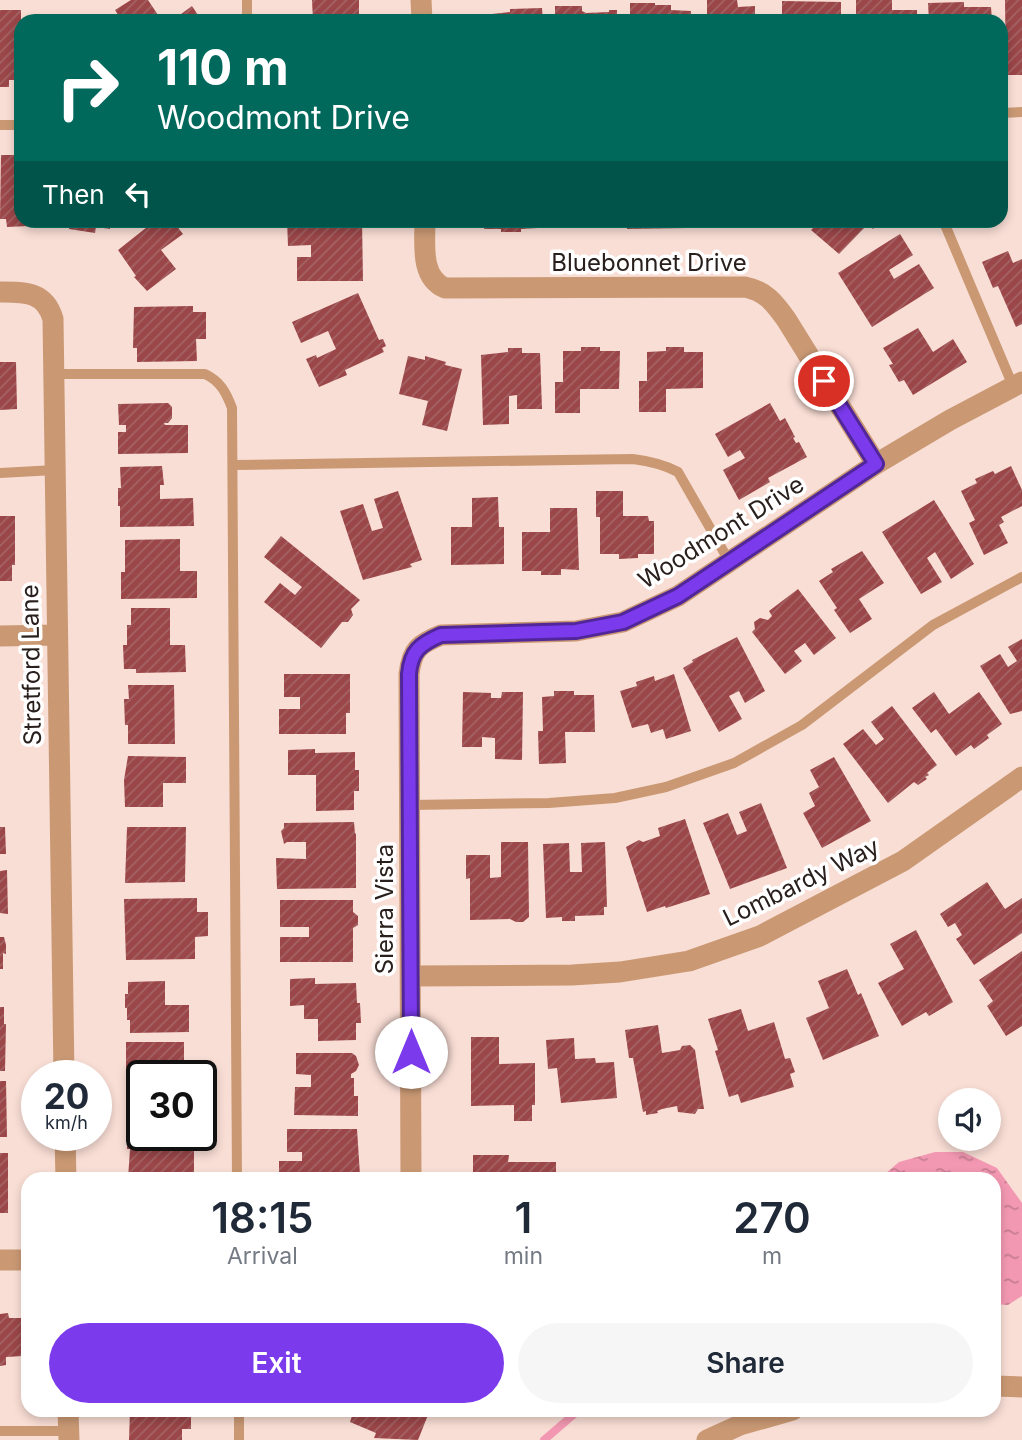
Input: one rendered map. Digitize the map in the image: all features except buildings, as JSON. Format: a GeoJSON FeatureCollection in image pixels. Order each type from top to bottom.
{"type":"FeatureCollection","features":[{"type":"Feature","properties":{"kind":"street","name":"Bluebonnet Drive"},"geometry":{"type":"LineString","coordinates":[[425,228],[430,276],[436,284],[445,288],[745,287],[759,290],[772,300],[786,319],[876,464]]}},
{"type":"Feature","properties":{"kind":"street","name":"Stretford Lane"},"geometry":{"type":"LineString","coordinates":[[0,292],[37,295],[50,309],[53,318],[64,1060]]}},
{"type":"Feature","properties":{"kind":"street","name":"Woodmont Drive"},"geometry":{"type":"LineString","coordinates":[[422,643],[441,635],[576,631],[613,625],[678,596],[876,464],[1017,384]]}},
{"type":"Feature","properties":{"kind":"street"},"geometry":{"type":"LineString","coordinates":[[0,636],[57,635]]}},
{"type":"Feature","properties":{"kind":"street","name":"Sierra Vista"},"geometry":{"type":"LineString","coordinates":[[411,1172],[409,674],[410,661],[422,643]]}},
{"type":"Feature","properties":{"kind":"street","name":"Lombardy Way"},"geometry":{"type":"LineString","coordinates":[[411,975],[572,975],[620,972],[689,961],[761,936],[903,861],[1022,777]]}},
{"type":"Feature","properties":{"kind":"street"},"geometry":{"type":"LineString","coordinates":[[65,1151],[66,1172]]}},
{"type":"Feature","properties":{"kind":"street"},"geometry":{"type":"LineString","coordinates":[[0,1261],[21,1260]]}},
{"type":"Feature","properties":{"kind":"street"},"geometry":{"type":"LineString","coordinates":[[1001,1386],[1022,1387]]}},
{"type":"Feature","properties":{"kind":"street"},"geometry":{"type":"LineString","coordinates":[[706,1440],[740,1425],[768,1417]]}},
{"type":"Feature","properties":{"kind":"lane"},"geometry":{"type":"LineString","coordinates":[[947,228],[1017,384]]}},
{"type":"Feature","properties":{"kind":"lane"},"geometry":{"type":"LineString","coordinates":[[54,374],[205,374],[215,378],[226,392],[232,408],[237,1172]]}},
{"type":"Feature","properties":{"kind":"lane"},"geometry":{"type":"LineString","coordinates":[[233,465],[633,459],[664,464],[678,472],[729,561]]}},
{"type":"Feature","properties":{"kind":"lane"},"geometry":{"type":"LineString","coordinates":[[0,473],[55,470]]}},
{"type":"Feature","properties":{"kind":"lane"},"geometry":{"type":"LineString","coordinates":[[410,805],[549,803],[615,798],[666,787],[734,763],[802,725],[933,625],[1022,577]]}},
{"type":"Feature","properties":{"kind":"lane"},"geometry":{"type":"LineString","coordinates":[[239,1417],[239,1440]]}},
{"type":"Feature","properties":{"kind":"lane"},"geometry":{"type":"LineString","coordinates":[[0,1431],[68,1427]]}},
{"type":"Feature","properties":{"kind":"water"},"geometry":{"type":"Polygon","coordinates":[[[935,1152],[963,1152],[997,1168],[1000,1172],[887,1172],[899,1162],[935,1152]]]}},
{"type":"Feature","properties":{"kind":"water"},"geometry":{"type":"Polygon","coordinates":[[[1001,1174],[1022,1203],[1022,1296],[1008,1305],[1001,1304],[1001,1174]]]}},
{"type":"Feature","properties":{"kind":"waterway"},"geometry":{"type":"LineString","coordinates":[[544,1440],[571,1417]]}},
{"type":"Feature","properties":{"kind":"route"},"geometry":{"type":"LineString","coordinates":[[411,1052],[409,674],[410,661],[415,651],[422,643],[441,635],[576,631],[603,627],[623,622],[678,596],[876,464],[824,381]]}}]}
